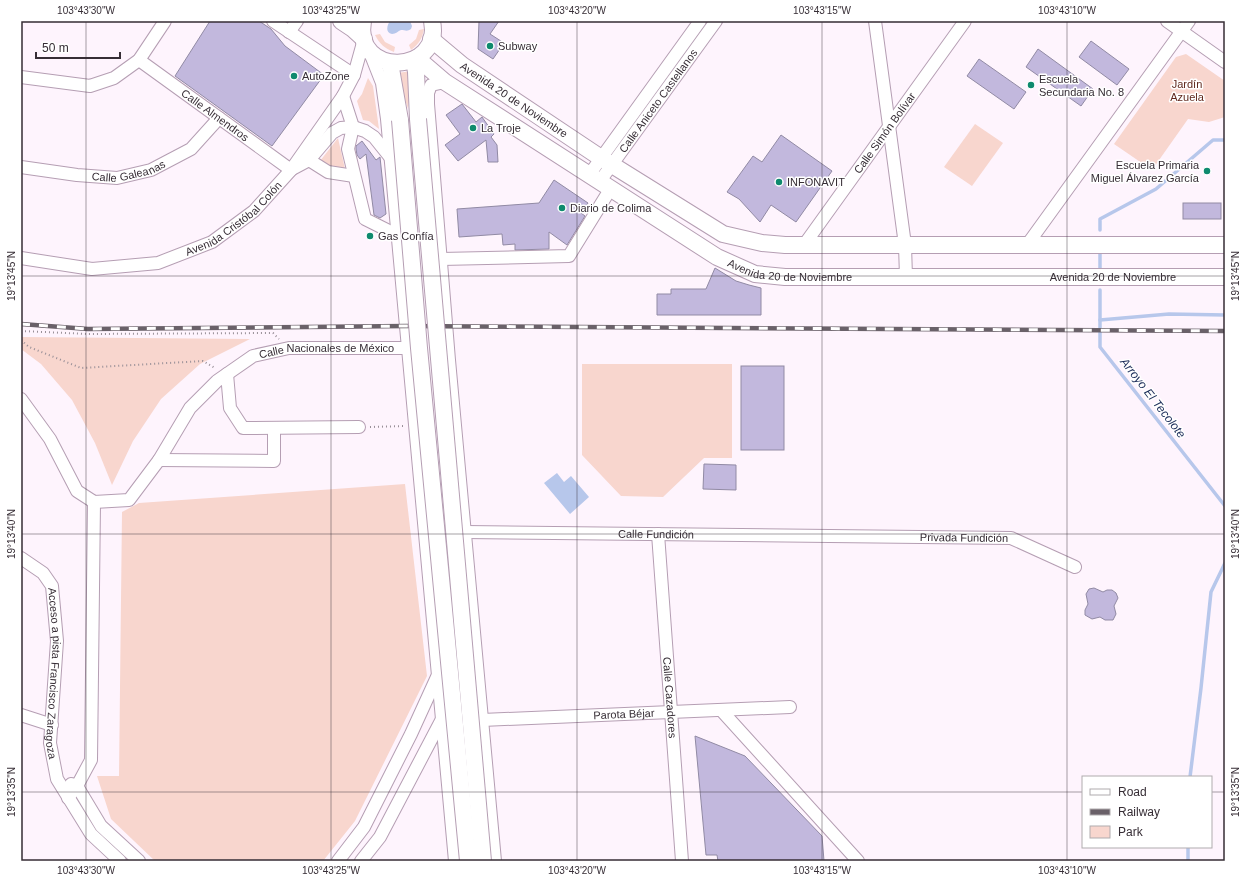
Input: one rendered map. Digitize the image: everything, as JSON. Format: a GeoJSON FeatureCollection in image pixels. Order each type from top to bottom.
{"type":"FeatureCollection","features":[{"type":"Feature","properties":{"kind":"main road"},"geometry":{"type":"LineString","coordinates":[[341,21],[353,29],[378,58],[390,63],[403,63],[415,59],[428,46],[432,26]]}},
{"type":"Feature","properties":{"kind":"main road"},"geometry":{"type":"LineString","coordinates":[[363,21],[362,27],[366,44]]}},
{"type":"Feature","properties":{"kind":"main road","name":"Avenida 20 de Noviembre"},"geometry":{"type":"LineString","coordinates":[[432,26],[462,65],[606,162],[723,234],[762,243],[804,245],[1225,245]]}},
{"type":"Feature","properties":{"kind":"main road"},"geometry":{"type":"LineString","coordinates":[[415,59],[418,119],[483,861]]}},
{"type":"Feature","properties":{"kind":"main road","name":"Avenida 20 de Noviembre"},"geometry":{"type":"LineString","coordinates":[[415,59],[445,82],[717,258],[755,274],[786,277],[1225,277]]}},
{"type":"Feature","properties":{"kind":"main road"},"geometry":{"type":"LineString","coordinates":[[390,63],[400,120],[418,333],[468,861]]}},
{"type":"Feature","properties":{"kind":"street"},"geometry":{"type":"LineString","coordinates":[[21,78],[90,86],[114,78],[139,60],[164,21]]}},
{"type":"Feature","properties":{"kind":"street"},"geometry":{"type":"LineString","coordinates":[[273,21],[354,75]]}},
{"type":"Feature","properties":{"kind":"street"},"geometry":{"type":"LineString","coordinates":[[289,32],[297,21]]}},
{"type":"Feature","properties":{"kind":"street","name":"Calle Aniceto Castellanos"},"geometry":{"type":"LineString","coordinates":[[441,259],[569,256],[600,181],[606,162],[700,21]]}},
{"type":"Feature","properties":{"kind":"street","name":"Calle Aniceto Castellanos"},"geometry":{"type":"LineString","coordinates":[[606,162],[716,21]]}},
{"type":"Feature","properties":{"kind":"street"},"geometry":{"type":"LineString","coordinates":[[875,21],[905,245],[906,277]]}},
{"type":"Feature","properties":{"kind":"street","name":"Calle Simón Bolívar"},"geometry":{"type":"LineString","coordinates":[[804,245],[965,21]]}},
{"type":"Feature","properties":{"kind":"street"},"geometry":{"type":"LineString","coordinates":[[1167,21],[1225,62]]}},
{"type":"Feature","properties":{"kind":"street"},"geometry":{"type":"LineString","coordinates":[[1027,245],[1189,21]]}},
{"type":"Feature","properties":{"kind":"street"},"geometry":{"type":"LineString","coordinates":[[366,44],[382,83],[409,344],[415,425],[456,861]]}},
{"type":"Feature","properties":{"kind":"street","name":"Avenida Cristóbal Colón"},"geometry":{"type":"LineString","coordinates":[[21,258],[92,269],[158,263],[212,242],[254,211],[291,170],[343,96],[354,75],[366,44]]}},
{"type":"Feature","properties":{"kind":"street","name":"Calle Almendros"},"geometry":{"type":"LineString","coordinates":[[139,60],[291,170]]}},
{"type":"Feature","properties":{"kind":"street"},"geometry":{"type":"LineString","coordinates":[[445,82],[431,85],[428,93],[444,296],[495,861]]}},
{"type":"Feature","properties":{"kind":"street"},"geometry":{"type":"LineString","coordinates":[[343,96],[353,127],[348,149],[365,219],[397,235]]}},
{"type":"Feature","properties":{"kind":"street","name":"Calle Galeanas"},"geometry":{"type":"LineString","coordinates":[[21,167],[77,175],[117,178],[152,170],[191,149],[219,118]]}},
{"type":"Feature","properties":{"kind":"street"},"geometry":{"type":"LineString","coordinates":[[291,170],[309,160],[332,133],[341,128],[353,127],[365,131],[374,137],[390,157]]}},
{"type":"Feature","properties":{"kind":"street"},"geometry":{"type":"LineString","coordinates":[[309,160],[328,172],[354,176]]}},
{"type":"Feature","properties":{"kind":"street"},"geometry":{"type":"LineString","coordinates":[[403,297],[411,306],[422,310],[431,310],[440,304],[444,296]]}},
{"type":"Feature","properties":{"kind":"street"},"geometry":{"type":"LineString","coordinates":[[409,344],[416,334],[432,331],[441,333],[448,339]]}},
{"type":"Feature","properties":{"kind":"street","name":"Calle Nacionales de México"},"geometry":{"type":"LineString","coordinates":[[94,502],[129,500],[159,460],[190,408],[217,381],[253,356],[289,348],[409,344]]}},
{"type":"Feature","properties":{"kind":"street"},"geometry":{"type":"LineString","coordinates":[[227,374],[230,408],[243,428],[359,427]]}},
{"type":"Feature","properties":{"kind":"street"},"geometry":{"type":"LineString","coordinates":[[21,399],[50,438],[77,491],[94,502],[91,760],[77,786],[68,798]]}},
{"type":"Feature","properties":{"kind":"street"},"geometry":{"type":"LineString","coordinates":[[159,460],[274,461],[274,428]]}},
{"type":"Feature","properties":{"kind":"street","name":"Calle Fundición"},"geometry":{"type":"LineString","coordinates":[[465,532],[847,536]]}},
{"type":"Feature","properties":{"kind":"street","name":"Calle Cazadores"},"geometry":{"type":"LineString","coordinates":[[658,534],[682,861]]}},
{"type":"Feature","properties":{"kind":"street","name":"Privada Fundición"},"geometry":{"type":"LineString","coordinates":[[847,536],[1011,538],[1074,567]]}},
{"type":"Feature","properties":{"kind":"street","name":"Acceso a pista Francisco Zaragoza"},"geometry":{"type":"LineString","coordinates":[[21,558],[43,573],[52,586],[57,641],[50,743],[57,779],[91,834],[120,861]]}},
{"type":"Feature","properties":{"kind":"street"},"geometry":{"type":"LineString","coordinates":[[338,861],[364,827],[411,734],[438,676]]}},
{"type":"Feature","properties":{"kind":"street","name":"Parota Béjar"},"geometry":{"type":"LineString","coordinates":[[482,720],[790,707]]}},
{"type":"Feature","properties":{"kind":"street"},"geometry":{"type":"LineString","coordinates":[[721,710],[858,861]]}},
{"type":"Feature","properties":{"kind":"street"},"geometry":{"type":"LineString","coordinates":[[21,715],[52,725]]}},
{"type":"Feature","properties":{"kind":"street"},"geometry":{"type":"LineString","coordinates":[[361,861],[380,837],[442,719]]}},
{"type":"Feature","properties":{"kind":"street"},"geometry":{"type":"LineString","coordinates":[[57,779],[77,786],[101,826],[139,861]]}},
{"type":"Feature","properties":{"kind":"street"},"geometry":{"type":"LineString","coordinates":[[364,827],[380,837]]}},
{"type":"Feature","properties":{"kind":"path"},"geometry":{"type":"LineString","coordinates":[[21,331],[88,334],[273,333],[289,348]]}},
{"type":"Feature","properties":{"kind":"path"},"geometry":{"type":"LineString","coordinates":[[21,340],[29,347],[81,368],[203,361],[227,374]]}},
{"type":"Feature","properties":{"kind":"path"},"geometry":{"type":"LineString","coordinates":[[359,427],[415,425]]}},
{"type":"Feature","properties":{"kind":"green space"},"geometry":{"type":"Polygon","coordinates":[[[424,29],[420,41],[411,50],[409,45],[416,39],[419,30],[424,29]]]}},
{"type":"Feature","properties":{"kind":"green space"},"geometry":{"type":"Polygon","coordinates":[[[380,34],[385,42],[395,47],[394,52],[385,47],[375,35],[380,34]]]}},
{"type":"Feature","properties":{"kind":"green space","name":"Jardín Azuela"},"geometry":{"type":"Polygon","coordinates":[[[1186,54],[1225,81],[1225,117],[1209,122],[1188,119],[1152,170],[1114,144],[1176,57],[1186,54]]]}},
{"type":"Feature","properties":{"kind":"green space"},"geometry":{"type":"Polygon","coordinates":[[[412,71],[408,109],[397,73],[412,71]]]}},
{"type":"Feature","properties":{"kind":"green space"},"geometry":{"type":"Polygon","coordinates":[[[368,78],[373,86],[379,129],[369,121],[363,120],[357,101],[362,94],[368,78]]]}},
{"type":"Feature","properties":{"kind":"green space"},"geometry":{"type":"Polygon","coordinates":[[[975,124],[1003,143],[972,186],[944,167],[975,124]]]}},
{"type":"Feature","properties":{"kind":"green space"},"geometry":{"type":"Polygon","coordinates":[[[338,138],[345,169],[328,168],[320,161],[338,138]]]}},
{"type":"Feature","properties":{"kind":"green space"},"geometry":{"type":"Polygon","coordinates":[[[21,337],[250,339],[200,364],[161,399],[133,441],[112,485],[95,443],[72,400],[41,364],[21,349],[21,337]]]}},
{"type":"Feature","properties":{"kind":"green space"},"geometry":{"type":"Polygon","coordinates":[[[582,364],[732,364],[732,458],[704,458],[663,497],[621,496],[582,455],[582,364]]]}},
{"type":"Feature","properties":{"kind":"green space"},"geometry":{"type":"Polygon","coordinates":[[[405,484],[427,676],[355,821],[323,861],[155,861],[111,819],[97,776],[119,776],[122,512],[139,503],[405,484]]]}},
{"type":"Feature","properties":{"kind":"water"},"geometry":{"type":"Polygon","coordinates":[[[390,21],[410,21],[412,26],[411,29],[406,31],[401,30],[395,34],[392,34],[388,32],[387,27],[390,21]]]}},
{"type":"Feature","properties":{"kind":"water"},"geometry":{"type":"Polygon","coordinates":[[[557,473],[564,482],[571,476],[589,497],[570,514],[544,483],[557,473]]]}},
{"type":"Feature","properties":{"kind":"building"},"geometry":{"type":"Polygon","coordinates":[[[210,21],[259,21],[271,29],[285,46],[324,75],[272,146],[175,76],[210,21]]]}},
{"type":"Feature","properties":{"kind":"building"},"geometry":{"type":"Polygon","coordinates":[[[479,21],[499,21],[490,34],[504,43],[493,59],[478,49],[479,21]]]}},
{"type":"Feature","properties":{"kind":"building"},"geometry":{"type":"Polygon","coordinates":[[[1091,41],[1129,69],[1117,85],[1079,57],[1091,41]]]}},
{"type":"Feature","properties":{"kind":"building"},"geometry":{"type":"Polygon","coordinates":[[[1038,49],[1093,89],[1081,106],[1026,67],[1038,49]]]}},
{"type":"Feature","properties":{"kind":"building"},"geometry":{"type":"Polygon","coordinates":[[[979,59],[1026,92],[1014,109],[967,76],[979,59]]]}},
{"type":"Feature","properties":{"kind":"building","name":"La Troje"},"geometry":{"type":"Polygon","coordinates":[[[462,104],[476,122],[482,117],[494,134],[491,137],[497,145],[498,162],[488,162],[486,140],[458,161],[445,145],[460,134],[446,115],[462,104]]]}},
{"type":"Feature","properties":{"kind":"building","name":"INFONAVIT"},"geometry":{"type":"Polygon","coordinates":[[[781,135],[832,171],[796,222],[771,205],[760,222],[739,199],[727,192],[753,156],[762,162],[781,135]]]}},
{"type":"Feature","properties":{"kind":"building"},"geometry":{"type":"Polygon","coordinates":[[[362,141],[376,160],[380,157],[386,214],[380,218],[374,215],[366,154],[360,159],[357,155],[356,146],[362,141]]]}},
{"type":"Feature","properties":{"kind":"building"},"geometry":{"type":"Polygon","coordinates":[[[554,180],[588,203],[581,213],[585,216],[567,245],[549,232],[549,249],[515,250],[515,244],[503,245],[502,234],[459,237],[457,209],[539,203],[554,180]]]}},
{"type":"Feature","properties":{"kind":"building"},"geometry":{"type":"Polygon","coordinates":[[[1183,203],[1221,203],[1221,219],[1183,219],[1183,203]]]}},
{"type":"Feature","properties":{"kind":"building"},"geometry":{"type":"Polygon","coordinates":[[[715,268],[736,281],[761,288],[761,315],[657,315],[657,294],[671,294],[671,289],[706,289],[715,268]]]}},
{"type":"Feature","properties":{"kind":"building"},"geometry":{"type":"Polygon","coordinates":[[[741,366],[784,366],[784,450],[741,450],[741,366]]]}},
{"type":"Feature","properties":{"kind":"building"},"geometry":{"type":"Polygon","coordinates":[[[704,464],[736,465],[736,490],[703,489],[704,464]]]}},
{"type":"Feature","properties":{"kind":"building"},"geometry":{"type":"Polygon","coordinates":[[[1094,588],[1103,592],[1112,590],[1116,593],[1118,598],[1114,606],[1116,614],[1113,620],[1105,620],[1100,617],[1092,619],[1085,615],[1085,610],[1088,604],[1086,594],[1089,589],[1094,588]]]}},
{"type":"Feature","properties":{"kind":"building"},"geometry":{"type":"Polygon","coordinates":[[[695,736],[745,756],[822,836],[824,861],[718,861],[717,855],[706,855],[695,736]]]}},
{"type":"Feature","properties":{"kind":"waterway","name":"Arroyo El Tecolote"},"geometry":{"type":"LineString","coordinates":[[1100,230],[1100,219],[1156,189],[1213,140],[1225,140]]}},
{"type":"Feature","properties":{"kind":"waterway","name":"Arroyo El Tecolote"},"geometry":{"type":"LineString","coordinates":[[1100,252],[1100,271]]}},
{"type":"Feature","properties":{"kind":"waterway","name":"Arroyo El Tecolote"},"geometry":{"type":"LineString","coordinates":[[1100,290],[1100,347],[1225,506]]}},
{"type":"Feature","properties":{"kind":"waterway"},"geometry":{"type":"LineString","coordinates":[[1100,320],[1169,314],[1225,315]]}},
{"type":"Feature","properties":{"kind":"waterway","name":"Arroyo El Tecolote"},"geometry":{"type":"LineString","coordinates":[[1190,776],[1211,592],[1225,563]]}},
{"type":"Feature","properties":{"kind":"waterway","name":"Arroyo El Tecolote"},"geometry":{"type":"LineString","coordinates":[[1188,848],[1188,861]]}},
{"type":"Feature","properties":{"kind":"railway"},"geometry":{"type":"LineString","coordinates":[[21,324],[88,329],[407,326],[1225,331]]}},
{"type":"Feature","properties":{"kind":"place","name":"Subway"},"geometry":{"type":"Point","coordinates":[490,46]}},
{"type":"Feature","properties":{"kind":"place","name":"AutoZone"},"geometry":{"type":"Point","coordinates":[294,76]}},
{"type":"Feature","properties":{"kind":"place","name":"Escuela Secundaria No. 8"},"geometry":{"type":"Point","coordinates":[1031,85]}},
{"type":"Feature","properties":{"kind":"place","name":"La Troje"},"geometry":{"type":"Point","coordinates":[473,128]}},
{"type":"Feature","properties":{"kind":"place","name":"Escuela Primaria Miguel Álvarez García"},"geometry":{"type":"Point","coordinates":[1207,171]}},
{"type":"Feature","properties":{"kind":"place","name":"INFONAVIT"},"geometry":{"type":"Point","coordinates":[779,182]}},
{"type":"Feature","properties":{"kind":"place","name":"Diario de Colima"},"geometry":{"type":"Point","coordinates":[562,208]}},
{"type":"Feature","properties":{"kind":"place","name":"Gas Confía"},"geometry":{"type":"Point","coordinates":[370,236]}}]}
